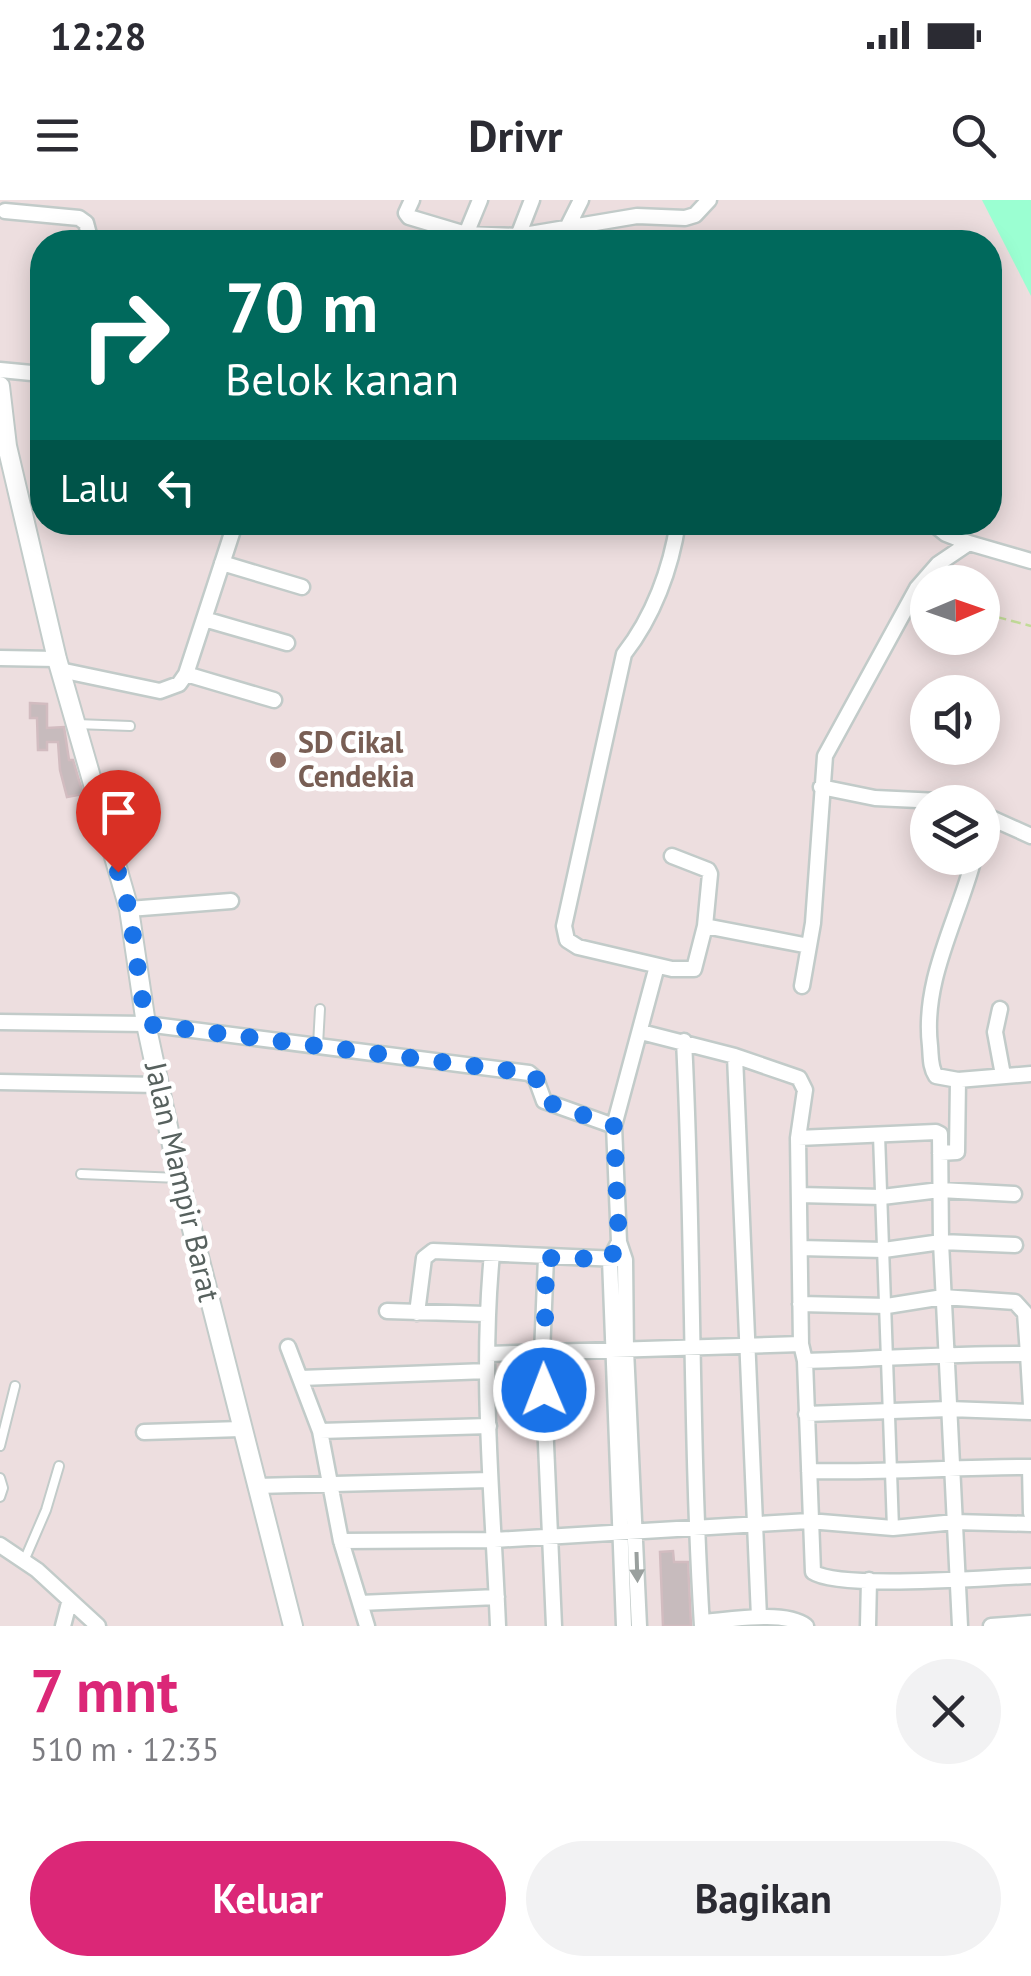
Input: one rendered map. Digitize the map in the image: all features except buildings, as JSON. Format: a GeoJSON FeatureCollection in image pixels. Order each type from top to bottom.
{"type":"FeatureCollection","features":[{"type":"Feature","properties":{"kind":"street"},"geometry":{"type":"LineString","coordinates":[[412,200],[406,211],[409,218],[452,230]]}},
{"type":"Feature","properties":{"kind":"street"},"geometry":{"type":"LineString","coordinates":[[468,230],[480,200]]}},
{"type":"Feature","properties":{"kind":"street"},"geometry":{"type":"LineString","coordinates":[[520,230],[532,200]]}},
{"type":"Feature","properties":{"kind":"street"},"geometry":{"type":"LineString","coordinates":[[568,228],[580,200]]}},
{"type":"Feature","properties":{"kind":"street"},"geometry":{"type":"LineString","coordinates":[[637,216],[644,200]]}},
{"type":"Feature","properties":{"kind":"street"},"geometry":{"type":"LineString","coordinates":[[556,230],[637,216],[690,217],[708,200]]}},
{"type":"Feature","properties":{"kind":"street"},"geometry":{"type":"LineString","coordinates":[[4,212],[79,218],[88,230]]}},
{"type":"Feature","properties":{"kind":"street"},"geometry":{"type":"LineString","coordinates":[[0,370],[30,373]]}},
{"type":"Feature","properties":{"kind":"street","name":"Jalan Mampir Barat"},"geometry":{"type":"LineString","coordinates":[[0,386],[3,446],[58,664],[129,909],[146,1024],[178,1178],[293,1626]]}},
{"type":"Feature","properties":{"kind":"street"},"geometry":{"type":"LineString","coordinates":[[0,658],[58,664],[160,691],[180,684],[230,535]]}},
{"type":"Feature","properties":{"kind":"street"},"geometry":{"type":"LineString","coordinates":[[672,856],[710,874],[705,926],[694,969],[657,966],[578,947],[564,934],[624,654],[646,622],[664,578],[675,535]]}},
{"type":"Feature","properties":{"kind":"street"},"geometry":{"type":"LineString","coordinates":[[948,535],[1031,561]]}},
{"type":"Feature","properties":{"kind":"street"},"geometry":{"type":"LineString","coordinates":[[802,986],[825,756],[918,588],[938,564],[969,544]]}},
{"type":"Feature","properties":{"kind":"street"},"geometry":{"type":"LineString","coordinates":[[222,563],[302,586]]}},
{"type":"Feature","properties":{"kind":"street"},"geometry":{"type":"LineString","coordinates":[[204,619],[286,644]]}},
{"type":"Feature","properties":{"kind":"street"},"geometry":{"type":"LineString","coordinates":[[186,674],[274,700]]}},
{"type":"Feature","properties":{"kind":"street"},"geometry":{"type":"LineString","coordinates":[[821,787],[875,798],[910,800]]}},
{"type":"Feature","properties":{"kind":"street"},"geometry":{"type":"LineString","coordinates":[[1000,825],[1031,836]]}},
{"type":"Feature","properties":{"kind":"street"},"geometry":{"type":"LineString","coordinates":[[969,875],[931,994],[928,1030],[933,1073],[958,1080],[1031,1074]]}},
{"type":"Feature","properties":{"kind":"street"},"geometry":{"type":"LineString","coordinates":[[129,909],[232,901]]}},
{"type":"Feature","properties":{"kind":"street"},"geometry":{"type":"LineString","coordinates":[[705,926],[809,946]]}},
{"type":"Feature","properties":{"kind":"street"},"geometry":{"type":"LineString","coordinates":[[639,1626],[628,1533],[614,1126],[657,966]]}},
{"type":"Feature","properties":{"kind":"street"},"geometry":{"type":"LineString","coordinates":[[1000,1009],[994,1032],[1002,1075]]}},
{"type":"Feature","properties":{"kind":"street"},"geometry":{"type":"LineString","coordinates":[[0,1022],[146,1024],[529,1073],[536,1078],[544,1101],[614,1126]]}},
{"type":"Feature","properties":{"kind":"street"},"geometry":{"type":"LineString","coordinates":[[640,1032],[734,1056],[803,1081],[798,1195],[812,1572],[826,1578],[868,1580],[1031,1576]]}},
{"type":"Feature","properties":{"kind":"street"},"geometry":{"type":"LineString","coordinates":[[684,1042],[692,1192],[702,1624],[759,1617],[800,1621],[806,1626]]}},
{"type":"Feature","properties":{"kind":"street"},"geometry":{"type":"LineString","coordinates":[[734,1056],[759,1617]]}},
{"type":"Feature","properties":{"kind":"street"},"geometry":{"type":"LineString","coordinates":[[940,1153],[957,1152],[958,1080]]}},
{"type":"Feature","properties":{"kind":"street"},"geometry":{"type":"LineString","coordinates":[[0,1082],[158,1085]]}},
{"type":"Feature","properties":{"kind":"street"},"geometry":{"type":"LineString","coordinates":[[798,1138],[936,1132],[940,1136],[941,1242],[960,1626]]}},
{"type":"Feature","properties":{"kind":"street"},"geometry":{"type":"LineString","coordinates":[[879,1135],[893,1528]]}},
{"type":"Feature","properties":{"kind":"street"},"geometry":{"type":"LineString","coordinates":[[798,1195],[882,1197],[940,1190],[1014,1194]]}},
{"type":"Feature","properties":{"kind":"street"},"geometry":{"type":"LineString","coordinates":[[800,1248],[884,1250],[941,1242],[1015,1245]]}},
{"type":"Feature","properties":{"kind":"street"},"geometry":{"type":"LineString","coordinates":[[417,1313],[424,1258],[428,1253],[618,1259]]}},
{"type":"Feature","properties":{"kind":"street"},"geometry":{"type":"LineString","coordinates":[[492,1254],[486,1314],[498,1626]]}},
{"type":"Feature","properties":{"kind":"street"},"geometry":{"type":"LineString","coordinates":[[546,1258],[542,1354],[554,1626]]}},
{"type":"Feature","properties":{"kind":"street"},"geometry":{"type":"LineString","coordinates":[[800,1304],[886,1306],[944,1297],[1016,1302],[1022,1306],[1031,1409],[806,1414]]}},
{"type":"Feature","properties":{"kind":"street"},"geometry":{"type":"LineString","coordinates":[[387,1311],[486,1314]]}},
{"type":"Feature","properties":{"kind":"street"},"geometry":{"type":"LineString","coordinates":[[488,1354],[802,1344]]}},
{"type":"Feature","properties":{"kind":"street"},"geometry":{"type":"LineString","coordinates":[[288,1347],[320,1432],[341,1541],[367,1626]]}},
{"type":"Feature","properties":{"kind":"street"},"geometry":{"type":"LineString","coordinates":[[805,1361],[946,1353],[1028,1354]]}},
{"type":"Feature","properties":{"kind":"street"},"geometry":{"type":"LineString","coordinates":[[301,1378],[487,1371]]}},
{"type":"Feature","properties":{"kind":"street"},"geometry":{"type":"LineString","coordinates":[[320,1432],[489,1426]]}},
{"type":"Feature","properties":{"kind":"street"},"geometry":{"type":"LineString","coordinates":[[144,1432],[242,1428]]}},
{"type":"Feature","properties":{"kind":"street"},"geometry":{"type":"LineString","coordinates":[[808,1472],[1030,1467],[1031,1514]]}},
{"type":"Feature","properties":{"kind":"street"},"geometry":{"type":"LineString","coordinates":[[256,1486],[490,1480]]}},
{"type":"Feature","properties":{"kind":"street"},"geometry":{"type":"LineString","coordinates":[[341,1541],[494,1540],[809,1521],[893,1528],[955,1522],[1031,1524]]}},
{"type":"Feature","properties":{"kind":"street"},"geometry":{"type":"LineString","coordinates":[[624,1626],[628,1533]]}},
{"type":"Feature","properties":{"kind":"street"},"geometry":{"type":"LineString","coordinates":[[0,1545],[24,1560],[98,1626]]}},
{"type":"Feature","properties":{"kind":"street"},"geometry":{"type":"LineString","coordinates":[[868,1580],[868,1626]]}},
{"type":"Feature","properties":{"kind":"street"},"geometry":{"type":"LineString","coordinates":[[360,1603],[497,1596]]}},
{"type":"Feature","properties":{"kind":"street"},"geometry":{"type":"LineString","coordinates":[[63,1626],[69,1603]]}},
{"type":"Feature","properties":{"kind":"street"},"geometry":{"type":"LineString","coordinates":[[991,1626],[1031,1624]]}},
{"type":"Feature","properties":{"kind":"lane"},"geometry":{"type":"LineString","coordinates":[[76,724],[130,726]]}},
{"type":"Feature","properties":{"kind":"lane"},"geometry":{"type":"LineString","coordinates":[[318,1046],[320,1009]]}},
{"type":"Feature","properties":{"kind":"lane"},"geometry":{"type":"LineString","coordinates":[[80,1174],[178,1178]]}},
{"type":"Feature","properties":{"kind":"lane"},"geometry":{"type":"LineString","coordinates":[[0,1446],[15,1386]]}},
{"type":"Feature","properties":{"kind":"lane"},"geometry":{"type":"LineString","coordinates":[[24,1560],[46,1510],[59,1466]]}},
{"type":"Feature","properties":{"kind":"lane"},"geometry":{"type":"LineString","coordinates":[[0,1478],[0,1496]]}},
{"type":"Feature","properties":{"kind":"path"},"geometry":{"type":"LineString","coordinates":[[1000,618],[1031,626]]}},
{"type":"Feature","properties":{"kind":"shaded area"},"geometry":{"type":"Polygon","coordinates":[[[982,200],[1031,200],[1031,296],[1002,239],[1002,230],[997,230],[982,200]]]}},
{"type":"Feature","properties":{"kind":"place","name":"SD Cikal Cendekia"},"geometry":{"type":"Point","coordinates":[278,760]}},
{"type":"Feature","properties":{"kind":"route"},"geometry":{"type":"LineString","coordinates":[[118,872],[129,909],[146,1024],[529,1073],[536,1078],[544,1101],[614,1126],[619,1242],[610,1259],[546,1258],[544,1390]]}}]}
